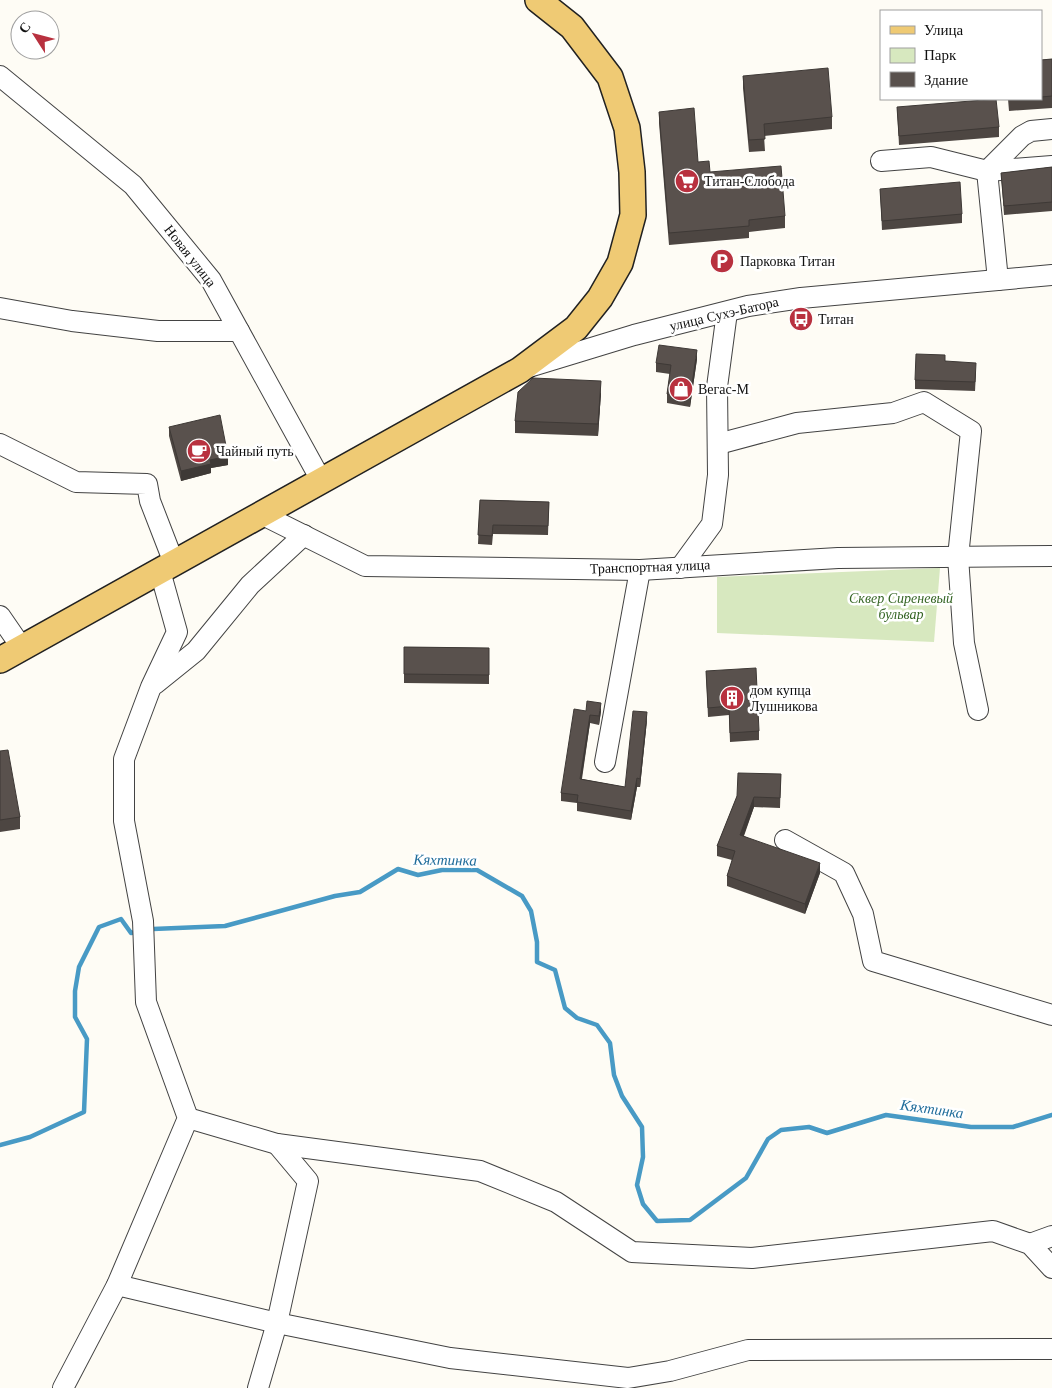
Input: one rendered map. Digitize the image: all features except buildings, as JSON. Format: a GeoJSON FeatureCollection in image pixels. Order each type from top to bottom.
{"type":"FeatureCollection","features":[{"type":"Feature","properties":{"kind":"main road"},"geometry":{"type":"LineString","coordinates":[[0,660],[520,370],[576,328],[600,298],[620,263],[632,215],[632,172],[627,128],[610,77],[572,27],[538,0]]}},
{"type":"Feature","properties":{"kind":"street","name":"Новая улица"},"geometry":{"type":"LineString","coordinates":[[0,76],[133,185],[211,280],[322,482]]}},
{"type":"Feature","properties":{"kind":"street"},"geometry":{"type":"LineString","coordinates":[[987,171],[1022,136],[1031,131],[1052,129]]}},
{"type":"Feature","properties":{"kind":"street"},"geometry":{"type":"LineString","coordinates":[[881,161],[931,157],[987,171],[1052,166]]}},
{"type":"Feature","properties":{"kind":"street"},"geometry":{"type":"LineString","coordinates":[[987,171],[998,280]]}},
{"type":"Feature","properties":{"kind":"street","name":"улица Сухэ-Батора"},"geometry":{"type":"LineString","coordinates":[[520,370],[634,335],[726,312],[801,298],[1052,275]]}},
{"type":"Feature","properties":{"kind":"street"},"geometry":{"type":"LineString","coordinates":[[0,308],[72,321],[158,331],[239,331]]}},
{"type":"Feature","properties":{"kind":"street"},"geometry":{"type":"LineString","coordinates":[[680,568],[712,524],[718,475],[717,387],[726,312]]}},
{"type":"Feature","properties":{"kind":"street"},"geometry":{"type":"LineString","coordinates":[[718,444],[797,423],[894,413],[924,402],[971,431],[958,557],[964,643],[978,710]]}},
{"type":"Feature","properties":{"kind":"street"},"geometry":{"type":"LineString","coordinates":[[0,444],[76,482],[146,484],[167,567],[178,632],[151,687],[124,759],[124,820],[143,921],[146,1002],[188,1118],[117,1285],[63,1388]]}},
{"type":"Feature","properties":{"kind":"street","name":"Транспортная улица"},"geometry":{"type":"LineString","coordinates":[[261,514],[364,566],[640,570],[838,558],[1052,556]]}},
{"type":"Feature","properties":{"kind":"street"},"geometry":{"type":"LineString","coordinates":[[151,687],[196,651],[250,585],[304,536]]}},
{"type":"Feature","properties":{"kind":"street"},"geometry":{"type":"LineString","coordinates":[[605,762],[640,570]]}},
{"type":"Feature","properties":{"kind":"street"},"geometry":{"type":"LineString","coordinates":[[0,616],[22,648]]}},
{"type":"Feature","properties":{"kind":"street"},"geometry":{"type":"LineString","coordinates":[[785,840],[844,873],[864,914],[873,961],[1052,1015]]}},
{"type":"Feature","properties":{"kind":"street"},"geometry":{"type":"LineString","coordinates":[[188,1118],[277,1144],[480,1171],[556,1202],[632,1252],[752,1258],[993,1231],[1030,1244],[1052,1268]]}},
{"type":"Feature","properties":{"kind":"street"},"geometry":{"type":"LineString","coordinates":[[258,1388],[277,1323],[308,1181],[277,1144]]}},
{"type":"Feature","properties":{"kind":"street"},"geometry":{"type":"LineString","coordinates":[[1030,1244],[1052,1236]]}},
{"type":"Feature","properties":{"kind":"street"},"geometry":{"type":"LineString","coordinates":[[117,1285],[277,1323],[450,1358],[628,1378],[670,1371],[748,1350],[1052,1349]]}},
{"type":"Feature","properties":{"kind":"green space","name":"Сквер Сиреневый бульвар"},"geometry":{"type":"Polygon","coordinates":[[[940,568],[934,642],[717,633],[717,577],[940,568]]]}},
{"type":"Feature","properties":{"kind":"waterway","name":"Кяхтинка"},"geometry":{"type":"LineString","coordinates":[[153,929],[225,926],[335,896],[360,892],[398,869],[418,875],[442,870],[477,870],[522,896],[531,911],[537,942],[537,962],[555,970],[565,1008],[577,1018],[597,1025],[610,1043],[614,1075],[622,1096],[642,1127],[643,1157],[637,1185],[643,1204],[657,1221],[690,1220],[746,1178],[768,1139],[781,1130],[809,1127],[827,1133],[886,1115],[971,1127],[1013,1127],[1052,1115]]}},
{"type":"Feature","properties":{"kind":"waterway","name":"Кяхтинка"},"geometry":{"type":"LineString","coordinates":[[0,1145],[30,1137],[84,1112],[87,1039],[75,1017],[75,991],[79,967],[99,927],[121,919],[131,933],[138,932]]}},
{"type":"Feature","properties":{"kind":"place","name":"Титан-Слобода"},"geometry":{"type":"Point","coordinates":[687,181]}},
{"type":"Feature","properties":{"kind":"place","name":"Парковка Титан"},"geometry":{"type":"Point","coordinates":[722,261]}},
{"type":"Feature","properties":{"kind":"place","name":"Титан"},"geometry":{"type":"Point","coordinates":[801,319]}},
{"type":"Feature","properties":{"kind":"place","name":"Вегас-М"},"geometry":{"type":"Point","coordinates":[681,389]}},
{"type":"Feature","properties":{"kind":"place","name":"Чайный путь"},"geometry":{"type":"Point","coordinates":[199,451]}},
{"type":"Feature","properties":{"kind":"place","name":"дом купца Лушникова"},"geometry":{"type":"Point","coordinates":[732,698]}}]}
